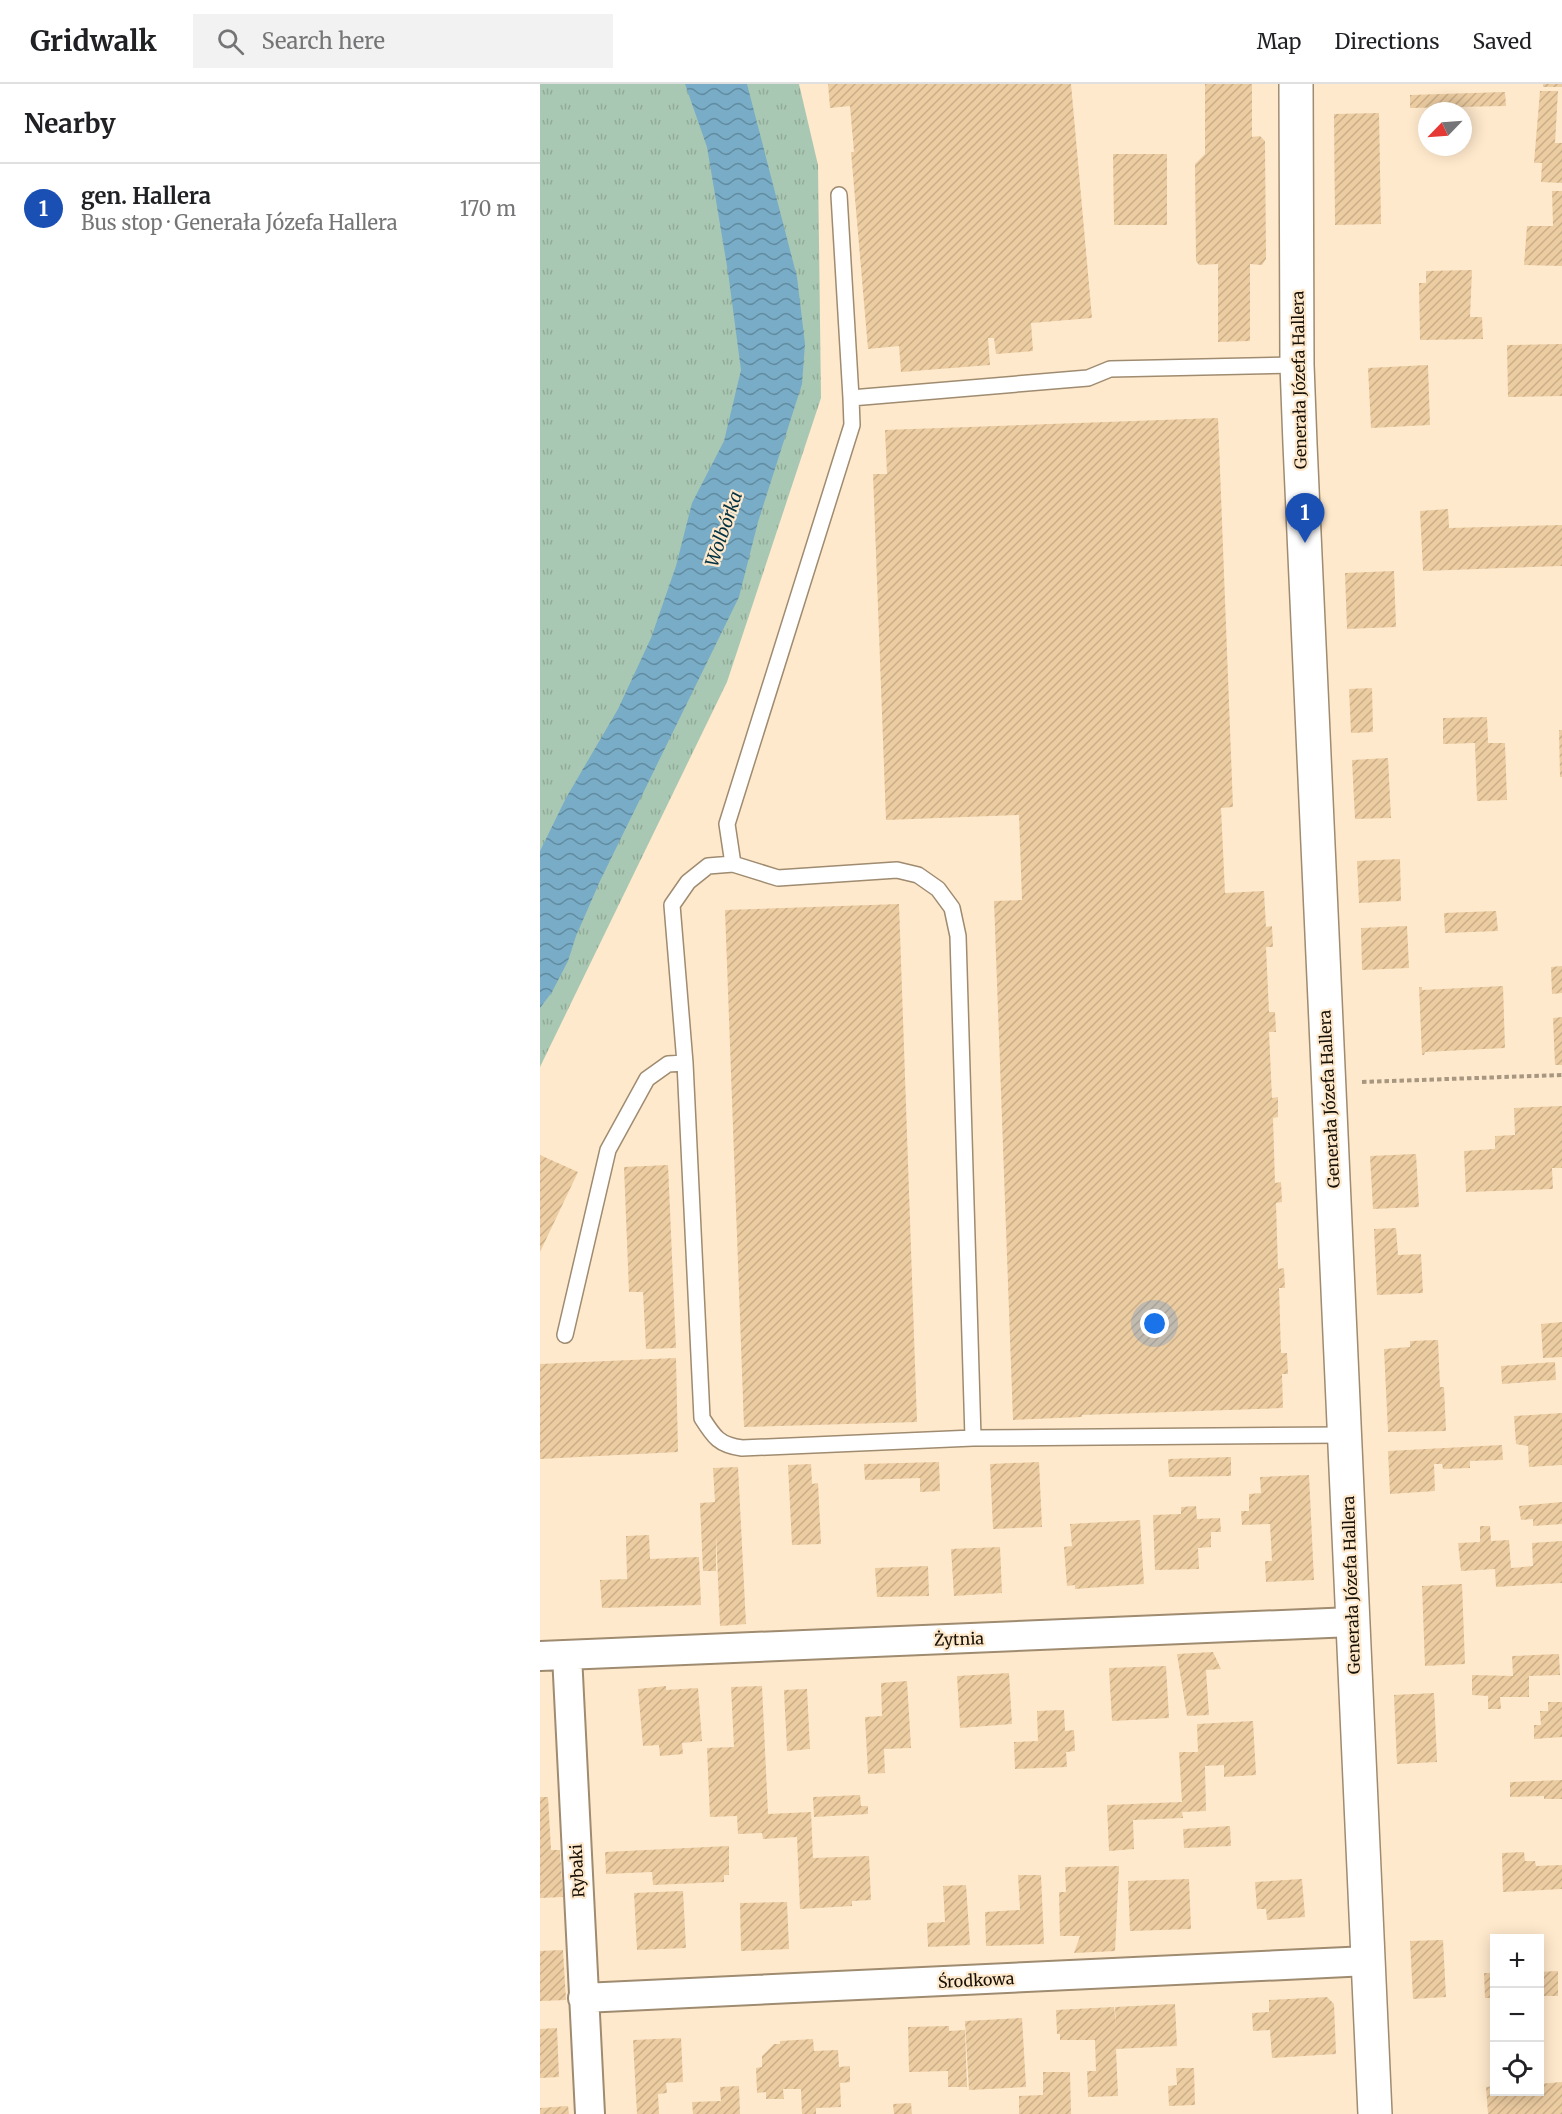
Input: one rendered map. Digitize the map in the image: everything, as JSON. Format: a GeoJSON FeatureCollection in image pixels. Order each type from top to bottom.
{"type":"FeatureCollection","features":[{"type":"Feature","properties":{"kind":"street","name":"Generała Józefa Hallera"},"geometry":{"type":"LineString","coordinates":[[1296,84],[1298,365],[1375,2114]]}},
{"type":"Feature","properties":{"kind":"street","name":"Żytnia"},"geometry":{"type":"LineString","coordinates":[[553,1655],[1352,1622]]}},
{"type":"Feature","properties":{"kind":"street","name":"Rybaki"},"geometry":{"type":"LineString","coordinates":[[553,1655],[583,1998],[590,2114]]}},
{"type":"Feature","properties":{"kind":"street","name":"Środkowa"},"geometry":{"type":"LineString","coordinates":[[583,1998],[1368,1961]]}},
{"type":"Feature","properties":{"kind":"lane"},"geometry":{"type":"LineString","coordinates":[[733,864],[727,824],[852,425],[839,195]]}},
{"type":"Feature","properties":{"kind":"lane"},"geometry":{"type":"LineString","coordinates":[[851,398],[1088,378],[1110,369],[1298,365]]}},
{"type":"Feature","properties":{"kind":"lane"},"geometry":{"type":"LineString","coordinates":[[973,1438],[958,936],[952,908],[938,889],[918,875],[897,870],[778,878],[733,864],[708,866],[688,882],[672,905],[685,1063],[702,1418],[713,1436],[728,1446],[742,1448],[973,1438],[1344,1435]]}},
{"type":"Feature","properties":{"kind":"lane"},"geometry":{"type":"LineString","coordinates":[[565,1335],[608,1150],[647,1079],[668,1064],[685,1063]]}},
{"type":"Feature","properties":{"kind":"path"},"geometry":{"type":"LineString","coordinates":[[1328,1083],[1562,1075]]}},
{"type":"Feature","properties":{"kind":"green space"},"geometry":{"type":"Polygon","coordinates":[[[540,84],[799,84],[818,165],[821,398],[727,682],[540,1067],[540,84]]]}},
{"type":"Feature","properties":{"kind":"water","name":"Wolbórka"},"geometry":{"type":"Polygon","coordinates":[[[685,84],[747,84],[797,277],[805,344],[802,384],[758,522],[739,597],[600,881],[576,936],[568,961],[552,992],[540,1008],[540,851],[566,798],[618,709],[651,638],[676,566],[692,503],[724,441],[741,370],[728,272],[707,147],[685,84]]]}},
{"type":"Feature","properties":{"kind":"building"},"geometry":{"type":"Polygon","coordinates":[[[828,84],[1071,84],[1092,318],[1031,323],[1033,351],[996,354],[994,338],[988,338],[990,365],[901,372],[899,346],[868,349],[851,152],[854,152],[850,106],[830,108],[828,84]]]}},
{"type":"Feature","properties":{"kind":"building"},"geometry":{"type":"Polygon","coordinates":[[[1205,84],[1252,84],[1252,137],[1260,136],[1265,141],[1266,259],[1262,265],[1250,264],[1250,341],[1218,342],[1218,264],[1199,265],[1196,261],[1195,164],[1205,154],[1205,84]]]}},
{"type":"Feature","properties":{"kind":"building"},"geometry":{"type":"Polygon","coordinates":[[[1543,84],[1562,84],[1562,87],[1543,87],[1543,84]]]}},
{"type":"Feature","properties":{"kind":"building"},"geometry":{"type":"Polygon","coordinates":[[[1540,91],[1558,91],[1555,143],[1562,143],[1562,183],[1541,182],[1542,163],[1534,163],[1540,91]]]}},
{"type":"Feature","properties":{"kind":"building"},"geometry":{"type":"Polygon","coordinates":[[[1505,92],[1506,106],[1472,107],[1472,102],[1418,102],[1418,108],[1410,108],[1410,95],[1505,92]]]}},
{"type":"Feature","properties":{"kind":"building"},"geometry":{"type":"Polygon","coordinates":[[[1379,113],[1381,224],[1335,225],[1334,114],[1379,113]]]}},
{"type":"Feature","properties":{"kind":"building"},"geometry":{"type":"Polygon","coordinates":[[[1113,154],[1167,154],[1167,225],[1114,225],[1113,154]]]}},
{"type":"Feature","properties":{"kind":"building"},"geometry":{"type":"Polygon","coordinates":[[[1552,191],[1562,191],[1562,266],[1524,265],[1527,226],[1553,226],[1552,191]]]}},
{"type":"Feature","properties":{"kind":"building"},"geometry":{"type":"Polygon","coordinates":[[[1472,270],[1470,317],[1482,317],[1483,339],[1420,340],[1419,283],[1426,283],[1426,271],[1472,270]]]}},
{"type":"Feature","properties":{"kind":"building"},"geometry":{"type":"Polygon","coordinates":[[[1562,344],[1562,396],[1508,397],[1507,345],[1562,344]]]}},
{"type":"Feature","properties":{"kind":"building"},"geometry":{"type":"Polygon","coordinates":[[[1428,365],[1430,425],[1371,428],[1368,368],[1428,365]]]}},
{"type":"Feature","properties":{"kind":"building"},"geometry":{"type":"Polygon","coordinates":[[[1218,418],[1233,807],[1221,808],[1225,893],[1264,891],[1266,927],[1272,926],[1273,947],[1266,947],[1269,1012],[1275,1012],[1276,1032],[1269,1032],[1272,1098],[1278,1097],[1278,1117],[1273,1118],[1275,1183],[1281,1182],[1282,1202],[1276,1203],[1278,1269],[1284,1268],[1285,1288],[1279,1288],[1281,1353],[1287,1353],[1288,1374],[1282,1374],[1283,1408],[1082,1415],[1082,1417],[1013,1420],[994,901],[1022,900],[1019,815],[886,820],[873,474],[887,474],[885,430],[1218,418]]]}},
{"type":"Feature","properties":{"kind":"building"},"geometry":{"type":"Polygon","coordinates":[[[1448,509],[1449,528],[1562,525],[1562,566],[1423,571],[1420,511],[1448,509]]]}},
{"type":"Feature","properties":{"kind":"building"},"geometry":{"type":"Polygon","coordinates":[[[1394,571],[1396,627],[1347,629],[1345,573],[1394,571]]]}},
{"type":"Feature","properties":{"kind":"building"},"geometry":{"type":"Polygon","coordinates":[[[1372,688],[1373,732],[1351,733],[1349,689],[1372,688]]]}},
{"type":"Feature","properties":{"kind":"building"},"geometry":{"type":"Polygon","coordinates":[[[1487,717],[1488,743],[1505,743],[1507,800],[1477,801],[1475,743],[1443,744],[1443,718],[1487,717]]]}},
{"type":"Feature","properties":{"kind":"building"},"geometry":{"type":"Polygon","coordinates":[[[1559,730],[1562,730],[1562,777],[1560,777],[1559,730]]]}},
{"type":"Feature","properties":{"kind":"building"},"geometry":{"type":"Polygon","coordinates":[[[1388,758],[1391,818],[1355,819],[1352,760],[1388,758]]]}},
{"type":"Feature","properties":{"kind":"building"},"geometry":{"type":"Polygon","coordinates":[[[1400,859],[1401,901],[1359,903],[1357,861],[1400,859]]]}},
{"type":"Feature","properties":{"kind":"building"},"geometry":{"type":"Polygon","coordinates":[[[899,904],[917,1422],[744,1427],[725,910],[899,904]]]}},
{"type":"Feature","properties":{"kind":"building"},"geometry":{"type":"Polygon","coordinates":[[[1496,911],[1498,931],[1445,933],[1444,913],[1496,911]]]}},
{"type":"Feature","properties":{"kind":"building"},"geometry":{"type":"Polygon","coordinates":[[[1407,926],[1409,968],[1362,970],[1361,928],[1407,926]]]}},
{"type":"Feature","properties":{"kind":"building"},"geometry":{"type":"Polygon","coordinates":[[[1562,966],[1562,993],[1552,994],[1551,967],[1562,966]]]}},
{"type":"Feature","properties":{"kind":"building"},"geometry":{"type":"Polygon","coordinates":[[[1503,986],[1505,1048],[1425,1052],[1422,1055],[1419,987],[1422,987],[1422,990],[1503,986]]]}},
{"type":"Feature","properties":{"kind":"building"},"geometry":{"type":"Polygon","coordinates":[[[1562,1017],[1562,1065],[1555,1065],[1553,1018],[1562,1017]]]}},
{"type":"Feature","properties":{"kind":"building"},"geometry":{"type":"Polygon","coordinates":[[[1562,1106],[1562,1168],[1552,1168],[1553,1189],[1466,1192],[1464,1151],[1495,1149],[1495,1136],[1515,1135],[1514,1108],[1562,1106]]]}},
{"type":"Feature","properties":{"kind":"building"},"geometry":{"type":"Polygon","coordinates":[[[1416,1154],[1419,1207],[1373,1209],[1370,1156],[1416,1154]]]}},
{"type":"Feature","properties":{"kind":"building"},"geometry":{"type":"Polygon","coordinates":[[[540,1155],[578,1172],[540,1252],[540,1155]]]}},
{"type":"Feature","properties":{"kind":"building"},"geometry":{"type":"Polygon","coordinates":[[[668,1165],[676,1348],[646,1349],[643,1292],[629,1292],[624,1167],[668,1165]]]}},
{"type":"Feature","properties":{"kind":"building"},"geometry":{"type":"Polygon","coordinates":[[[1396,1228],[1398,1255],[1421,1254],[1423,1293],[1377,1295],[1374,1229],[1396,1228]]]}},
{"type":"Feature","properties":{"kind":"building"},"geometry":{"type":"Polygon","coordinates":[[[1562,1322],[1562,1357],[1543,1358],[1541,1324],[1562,1322]]]}},
{"type":"Feature","properties":{"kind":"building"},"geometry":{"type":"Polygon","coordinates":[[[1438,1340],[1440,1387],[1444,1387],[1446,1431],[1388,1432],[1384,1349],[1410,1347],[1410,1341],[1438,1340]]]}},
{"type":"Feature","properties":{"kind":"building"},"geometry":{"type":"Polygon","coordinates":[[[676,1358],[678,1452],[540,1459],[540,1364],[676,1358]]]}},
{"type":"Feature","properties":{"kind":"building"},"geometry":{"type":"Polygon","coordinates":[[[1555,1362],[1556,1380],[1502,1384],[1501,1366],[1555,1362]]]}},
{"type":"Feature","properties":{"kind":"building"},"geometry":{"type":"Polygon","coordinates":[[[1562,1413],[1562,1465],[1529,1467],[1528,1446],[1516,1444],[1514,1416],[1562,1413]]]}},
{"type":"Feature","properties":{"kind":"building"},"geometry":{"type":"Polygon","coordinates":[[[1502,1445],[1503,1460],[1470,1461],[1470,1468],[1443,1469],[1442,1464],[1434,1464],[1435,1491],[1390,1494],[1388,1451],[1502,1445]]]}},
{"type":"Feature","properties":{"kind":"building"},"geometry":{"type":"Polygon","coordinates":[[[1231,1457],[1231,1476],[1169,1477],[1168,1459],[1231,1457]]]}},
{"type":"Feature","properties":{"kind":"building"},"geometry":{"type":"Polygon","coordinates":[[[939,1462],[940,1491],[920,1492],[920,1478],[865,1480],[864,1464],[939,1462]]]}},
{"type":"Feature","properties":{"kind":"building"},"geometry":{"type":"Polygon","coordinates":[[[1039,1462],[1042,1527],[993,1529],[990,1464],[1039,1462]]]}},
{"type":"Feature","properties":{"kind":"building"},"geometry":{"type":"Polygon","coordinates":[[[811,1464],[812,1484],[818,1483],[821,1544],[792,1545],[788,1465],[811,1464]]]}},
{"type":"Feature","properties":{"kind":"building"},"geometry":{"type":"Polygon","coordinates":[[[738,1467],[746,1624],[720,1626],[716,1533],[716,1571],[703,1571],[700,1503],[715,1502],[713,1468],[738,1467]]]}},
{"type":"Feature","properties":{"kind":"building"},"geometry":{"type":"Polygon","coordinates":[[[1309,1475],[1314,1580],[1266,1582],[1265,1561],[1272,1561],[1270,1524],[1242,1525],[1241,1511],[1249,1511],[1249,1494],[1261,1493],[1260,1477],[1309,1475]]]}},
{"type":"Feature","properties":{"kind":"building"},"geometry":{"type":"Polygon","coordinates":[[[1562,1502],[1562,1524],[1533,1526],[1533,1519],[1521,1520],[1519,1506],[1562,1502]]]}},
{"type":"Feature","properties":{"kind":"building"},"geometry":{"type":"Polygon","coordinates":[[[1196,1506],[1197,1519],[1220,1518],[1221,1532],[1211,1532],[1211,1547],[1198,1548],[1199,1569],[1155,1570],[1153,1515],[1181,1514],[1181,1507],[1196,1506]]]}},
{"type":"Feature","properties":{"kind":"building"},"geometry":{"type":"Polygon","coordinates":[[[1140,1520],[1144,1584],[1075,1589],[1075,1585],[1067,1586],[1064,1547],[1072,1546],[1070,1524],[1140,1520]]]}},
{"type":"Feature","properties":{"kind":"building"},"geometry":{"type":"Polygon","coordinates":[[[1480,1526],[1490,1526],[1491,1541],[1509,1540],[1511,1568],[1533,1566],[1532,1543],[1562,1541],[1562,1583],[1496,1587],[1495,1569],[1461,1571],[1458,1543],[1480,1542],[1480,1526]]]}},
{"type":"Feature","properties":{"kind":"building"},"geometry":{"type":"Polygon","coordinates":[[[649,1535],[650,1559],[699,1557],[701,1605],[602,1608],[600,1580],[627,1579],[626,1536],[649,1535]]]}},
{"type":"Feature","properties":{"kind":"building"},"geometry":{"type":"Polygon","coordinates":[[[1000,1547],[1002,1593],[954,1596],[951,1549],[1000,1547]]]}},
{"type":"Feature","properties":{"kind":"building"},"geometry":{"type":"Polygon","coordinates":[[[928,1566],[929,1596],[877,1597],[875,1568],[928,1566]]]}},
{"type":"Feature","properties":{"kind":"building"},"geometry":{"type":"Polygon","coordinates":[[[1462,1584],[1465,1664],[1425,1666],[1422,1586],[1462,1584]]]}},
{"type":"Feature","properties":{"kind":"building"},"geometry":{"type":"Polygon","coordinates":[[[1213,1652],[1221,1669],[1206,1670],[1209,1715],[1187,1716],[1177,1654],[1213,1652]]]}},
{"type":"Feature","properties":{"kind":"building"},"geometry":{"type":"Polygon","coordinates":[[[1559,1654],[1560,1675],[1529,1676],[1529,1697],[1500,1697],[1501,1709],[1488,1709],[1488,1696],[1472,1695],[1472,1675],[1513,1676],[1512,1656],[1559,1654]]]}},
{"type":"Feature","properties":{"kind":"building"},"geometry":{"type":"Polygon","coordinates":[[[1166,1666],[1169,1718],[1112,1721],[1109,1668],[1166,1666]]]}},
{"type":"Feature","properties":{"kind":"building"},"geometry":{"type":"Polygon","coordinates":[[[1009,1673],[1012,1724],[960,1728],[957,1676],[1009,1673]]]}},
{"type":"Feature","properties":{"kind":"building"},"geometry":{"type":"Polygon","coordinates":[[[907,1681],[911,1748],[884,1749],[885,1773],[868,1774],[865,1717],[882,1716],[881,1683],[907,1681]]]}},
{"type":"Feature","properties":{"kind":"building"},"geometry":{"type":"Polygon","coordinates":[[[666,1686],[666,1690],[698,1688],[702,1741],[682,1743],[683,1754],[660,1756],[659,1745],[643,1746],[638,1689],[666,1686]]]}},
{"type":"Feature","properties":{"kind":"building"},"geometry":{"type":"Polygon","coordinates":[[[762,1686],[768,1814],[811,1812],[813,1858],[869,1856],[871,1900],[852,1901],[852,1906],[800,1909],[797,1837],[763,1839],[762,1833],[738,1834],[737,1816],[710,1817],[707,1748],[734,1747],[731,1687],[762,1686]]]}},
{"type":"Feature","properties":{"kind":"building"},"geometry":{"type":"Polygon","coordinates":[[[807,1689],[810,1749],[787,1751],[784,1690],[807,1689]]]}},
{"type":"Feature","properties":{"kind":"building"},"geometry":{"type":"Polygon","coordinates":[[[1434,1693],[1437,1762],[1397,1764],[1394,1695],[1434,1693]]]}},
{"type":"Feature","properties":{"kind":"building"},"geometry":{"type":"Polygon","coordinates":[[[1548,1702],[1562,1702],[1562,1737],[1534,1739],[1534,1725],[1541,1725],[1540,1711],[1548,1711],[1548,1702]]]}},
{"type":"Feature","properties":{"kind":"building"},"geometry":{"type":"Polygon","coordinates":[[[1064,1710],[1065,1731],[1074,1730],[1075,1751],[1066,1752],[1067,1767],[1015,1769],[1014,1742],[1038,1741],[1037,1711],[1064,1710]]]}},
{"type":"Feature","properties":{"kind":"building"},"geometry":{"type":"Polygon","coordinates":[[[1253,1721],[1256,1775],[1224,1777],[1224,1765],[1205,1766],[1206,1811],[1182,1812],[1183,1818],[1133,1820],[1134,1849],[1109,1851],[1107,1805],[1182,1802],[1179,1752],[1198,1752],[1197,1724],[1253,1721]]]}},
{"type":"Feature","properties":{"kind":"building"},"geometry":{"type":"Polygon","coordinates":[[[1562,1780],[1562,1799],[1544,1799],[1544,1796],[1510,1797],[1510,1782],[1562,1780]]]}},
{"type":"Feature","properties":{"kind":"building"},"geometry":{"type":"Polygon","coordinates":[[[860,1795],[861,1806],[868,1806],[868,1814],[814,1817],[813,1797],[860,1795]]]}},
{"type":"Feature","properties":{"kind":"building"},"geometry":{"type":"Polygon","coordinates":[[[540,1797],[548,1797],[551,1850],[560,1850],[563,1897],[540,1898],[540,1797]]]}},
{"type":"Feature","properties":{"kind":"building"},"geometry":{"type":"Polygon","coordinates":[[[1230,1826],[1231,1846],[1184,1848],[1183,1829],[1230,1826]]]}},
{"type":"Feature","properties":{"kind":"building"},"geometry":{"type":"Polygon","coordinates":[[[729,1846],[729,1875],[724,1875],[724,1882],[653,1885],[652,1872],[606,1874],[605,1852],[729,1846]]]}},
{"type":"Feature","properties":{"kind":"building"},"geometry":{"type":"Polygon","coordinates":[[[1524,1852],[1525,1861],[1535,1861],[1536,1866],[1562,1865],[1562,1889],[1503,1892],[1502,1853],[1524,1852]]]}},
{"type":"Feature","properties":{"kind":"building"},"geometry":{"type":"Polygon","coordinates":[[[1119,1866],[1115,1951],[1074,1953],[1080,1936],[1060,1936],[1059,1892],[1066,1892],[1065,1867],[1119,1866]]]}},
{"type":"Feature","properties":{"kind":"building"},"geometry":{"type":"Polygon","coordinates":[[[1018,1875],[1041,1875],[1044,1944],[986,1946],[985,1912],[1020,1910],[1018,1875]]]}},
{"type":"Feature","properties":{"kind":"building"},"geometry":{"type":"Polygon","coordinates":[[[1189,1879],[1191,1929],[1130,1931],[1128,1881],[1189,1879]]]}},
{"type":"Feature","properties":{"kind":"building"},"geometry":{"type":"Polygon","coordinates":[[[1302,1879],[1305,1917],[1267,1920],[1266,1909],[1257,1909],[1255,1882],[1302,1879]]]}},
{"type":"Feature","properties":{"kind":"building"},"geometry":{"type":"Polygon","coordinates":[[[966,1885],[970,1945],[928,1947],[927,1923],[945,1922],[943,1886],[966,1885]]]}},
{"type":"Feature","properties":{"kind":"building"},"geometry":{"type":"Polygon","coordinates":[[[683,1891],[686,1948],[637,1950],[634,1893],[683,1891]]]}},
{"type":"Feature","properties":{"kind":"building"},"geometry":{"type":"Polygon","coordinates":[[[787,1902],[789,1949],[741,1951],[740,1903],[787,1902]]]}},
{"type":"Feature","properties":{"kind":"building"},"geometry":{"type":"Polygon","coordinates":[[[1443,1940],[1446,1997],[1413,1999],[1410,1941],[1443,1940]]]}},
{"type":"Feature","properties":{"kind":"building"},"geometry":{"type":"Polygon","coordinates":[[[563,1950],[566,2000],[540,2001],[540,1951],[563,1950]]]}},
{"type":"Feature","properties":{"kind":"building"},"geometry":{"type":"Polygon","coordinates":[[[1558,1971],[1558,1996],[1544,1996],[1544,1972],[1558,1971]]]}},
{"type":"Feature","properties":{"kind":"building"},"geometry":{"type":"Polygon","coordinates":[[[1484,1973],[1490,1973],[1490,1998],[1485,1998],[1484,1973]]]}},
{"type":"Feature","properties":{"kind":"building"},"geometry":{"type":"Polygon","coordinates":[[[1327,1997],[1334,2004],[1336,2054],[1272,2058],[1270,2030],[1253,2031],[1252,2013],[1269,2012],[1269,2000],[1327,1997]]]}},
{"type":"Feature","properties":{"kind":"building"},"geometry":{"type":"Polygon","coordinates":[[[1175,2004],[1177,2046],[1116,2049],[1118,2096],[1088,2097],[1087,2071],[1096,2071],[1095,2040],[1060,2040],[1060,2034],[1057,2034],[1056,2010],[1114,2007],[1116,2025],[1115,2007],[1175,2004]]]}},
{"type":"Feature","properties":{"kind":"building"},"geometry":{"type":"Polygon","coordinates":[[[1022,2018],[1026,2087],[969,2090],[965,2021],[1022,2018]]]}},
{"type":"Feature","properties":{"kind":"building"},"geometry":{"type":"Polygon","coordinates":[[[949,2026],[949,2031],[965,2030],[967,2087],[948,2087],[948,2071],[909,2072],[908,2027],[949,2026]]]}},
{"type":"Feature","properties":{"kind":"building"},"geometry":{"type":"Polygon","coordinates":[[[557,2028],[559,2077],[540,2078],[540,2029],[557,2028]]]}},
{"type":"Feature","properties":{"kind":"building"},"geometry":{"type":"Polygon","coordinates":[[[681,2038],[683,2082],[666,2083],[667,2093],[658,2094],[659,2114],[637,2114],[633,2040],[681,2038]]]}},
{"type":"Feature","properties":{"kind":"building"},"geometry":{"type":"Polygon","coordinates":[[[813,2039],[814,2051],[838,2050],[839,2067],[850,2066],[850,2082],[840,2083],[841,2107],[816,2108],[816,2114],[802,2114],[801,2089],[783,2089],[784,2099],[766,2099],[766,2092],[757,2093],[756,2068],[762,2067],[762,2056],[774,2044],[780,2044],[780,2041],[813,2039]]]}},
{"type":"Feature","properties":{"kind":"building"},"geometry":{"type":"Polygon","coordinates":[[[1176,2068],[1194,2068],[1195,2105],[1169,2106],[1168,2086],[1177,2085],[1176,2068]]]}},
{"type":"Feature","properties":{"kind":"building"},"geometry":{"type":"Polygon","coordinates":[[[1043,2072],[1070,2072],[1071,2114],[1019,2114],[1019,2096],[1043,2095],[1043,2072]]]}},
{"type":"Feature","properties":{"kind":"building"},"geometry":{"type":"Polygon","coordinates":[[[1562,2082],[1562,2114],[1488,2114],[1486,2087],[1490,2086],[1490,2096],[1544,2096],[1544,2084],[1562,2082]]]}},
{"type":"Feature","properties":{"kind":"building"},"geometry":{"type":"Polygon","coordinates":[[[739,2086],[740,2114],[693,2114],[692,2102],[721,2101],[720,2087],[739,2086]]]}},
{"type":"Feature","properties":{"kind":"building"},"geometry":{"type":"Polygon","coordinates":[[[911,2103],[912,2114],[894,2114],[893,2104],[911,2103]]]}},
{"type":"Feature","properties":{"kind":"building"},"geometry":{"type":"Polygon","coordinates":[[[568,2106],[569,2114],[540,2114],[540,2108],[568,2106]]]}},
{"type":"Feature","properties":{"kind":"place","name":"gen. Hallera"},"geometry":{"type":"Point","coordinates":[1305,543]}}]}
